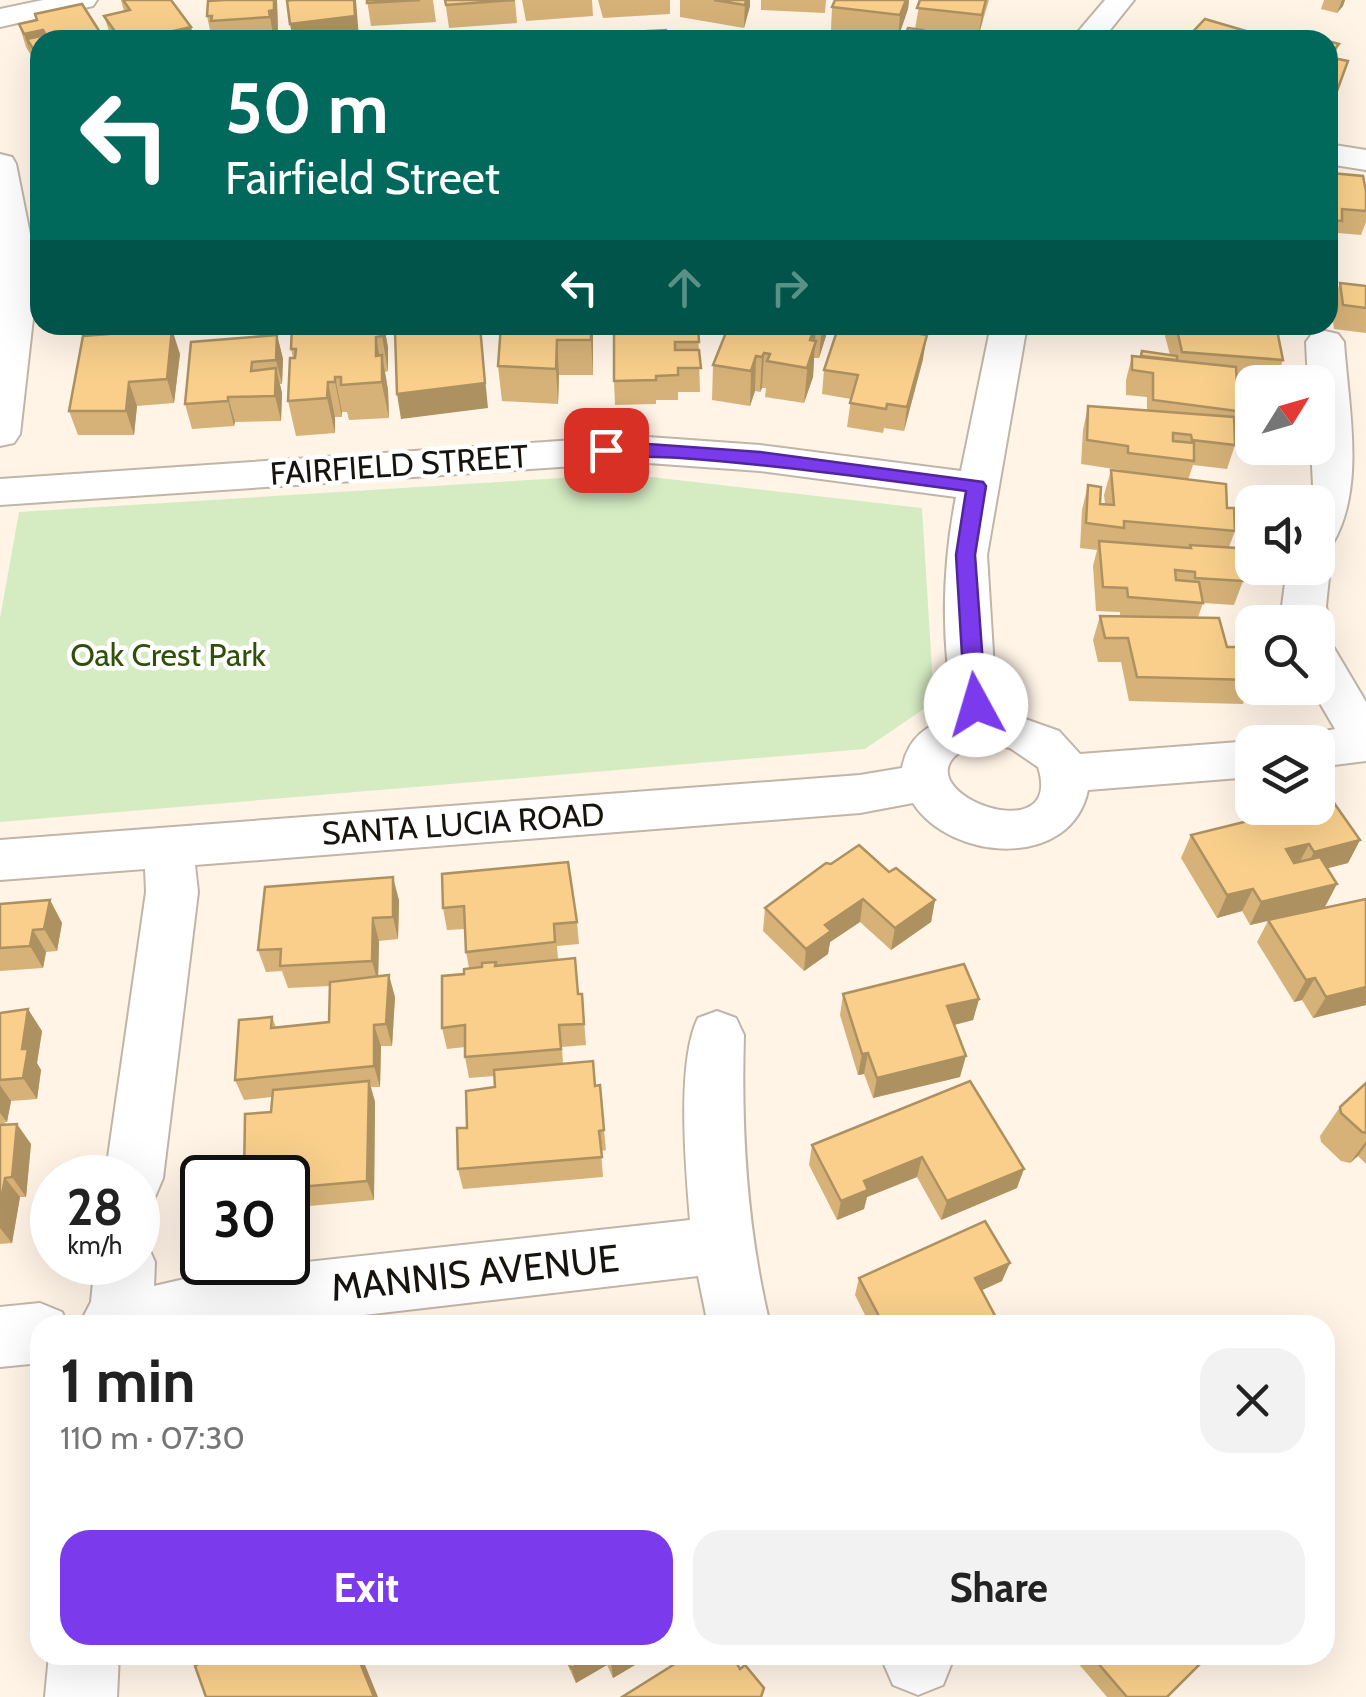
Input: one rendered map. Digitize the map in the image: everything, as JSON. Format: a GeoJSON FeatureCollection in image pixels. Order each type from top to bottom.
{"type":"FeatureCollection","features":[{"type":"Feature","properties":{"kind":"street"},"geometry":{"type":"LineString","coordinates":[[0,18],[83,0]]}},
{"type":"Feature","properties":{"kind":"street"},"geometry":{"type":"LineString","coordinates":[[1094,30],[1120,0]]}},
{"type":"Feature","properties":{"kind":"street"},"geometry":{"type":"LineString","coordinates":[[1338,156],[1366,160]]}},
{"type":"Feature","properties":{"kind":"street"},"geometry":{"type":"LineString","coordinates":[[0,164],[26,205],[0,434]]}},
{"type":"Feature","properties":{"kind":"street"},"geometry":{"type":"LineString","coordinates":[[980,725],[972,685],[966,555],[1007,335]]}},
{"type":"Feature","properties":{"kind":"street"},"geometry":{"type":"LineString","coordinates":[[1325,342],[1333,485]]}},
{"type":"Feature","properties":{"kind":"street","name":"FAIRFIELD STREET"},"geometry":{"type":"LineString","coordinates":[[0,492],[634,448],[760,458],[976,486]]}},
{"type":"Feature","properties":{"kind":"street"},"geometry":{"type":"LineString","coordinates":[[1335,689],[1366,743],[1335,748]]}},
{"type":"Feature","properties":{"kind":"street"},"geometry":{"type":"LineString","coordinates":[[980,725],[1012,729],[1042,743],[1064,774],[1065,792],[1057,809],[1042,822],[1009,831],[971,826],[950,815],[934,800],[924,782],[924,765],[942,737],[959,728],[980,725]]}},
{"type":"Feature","properties":{"kind":"street"},"geometry":{"type":"LineString","coordinates":[[1064,774],[1235,759]]}},
{"type":"Feature","properties":{"kind":"street","name":"SANTA LUCIA ROAD"},"geometry":{"type":"LineString","coordinates":[[0,860],[860,794],[924,782]]}},
{"type":"Feature","properties":{"kind":"street"},"geometry":{"type":"LineString","coordinates":[[137,1155],[172,892],[168,847]]}},
{"type":"Feature","properties":{"kind":"street"},"geometry":{"type":"LineString","coordinates":[[717,1035],[711,1135],[723,1244],[737,1315]]}},
{"type":"Feature","properties":{"kind":"street","name":"MANNIS AVENUE"},"geometry":{"type":"LineString","coordinates":[[159,1315],[215,1302],[506,1272],[723,1244]]}},
{"type":"Feature","properties":{"kind":"street"},"geometry":{"type":"LineString","coordinates":[[121,1315],[123,1285]]}},
{"type":"Feature","properties":{"kind":"street"},"geometry":{"type":"LineString","coordinates":[[0,1338],[30,1334]]}},
{"type":"Feature","properties":{"kind":"street"},"geometry":{"type":"LineString","coordinates":[[80,1697],[83,1665]]}},
{"type":"Feature","properties":{"kind":"green space","name":"Oak Crest Park"},"geometry":{"type":"Polygon","coordinates":[[[625,474],[922,508],[934,702],[865,749],[0,822],[0,618],[19,512],[625,474]]]}},
{"type":"Feature","properties":{"kind":"building"},"geometry":{"type":"Polygon","coordinates":[[[123,0],[171,0],[191,27],[114,30],[104,16],[130,10],[123,0]]]}},
{"type":"Feature","properties":{"kind":"building"},"geometry":{"type":"Polygon","coordinates":[[[274,0],[270,17],[211,21],[212,16],[207,16],[208,1],[274,0]]]}},
{"type":"Feature","properties":{"kind":"building"},"geometry":{"type":"Polygon","coordinates":[[[354,0],[355,16],[290,24],[287,1],[354,0]]]}},
{"type":"Feature","properties":{"kind":"building"},"geometry":{"type":"Polygon","coordinates":[[[367,0],[420,0],[367,3],[367,0]]]}},
{"type":"Feature","properties":{"kind":"building"},"geometry":{"type":"Polygon","coordinates":[[[445,0],[515,0],[446,5],[445,0]]]}},
{"type":"Feature","properties":{"kind":"building"},"geometry":{"type":"Polygon","coordinates":[[[714,0],[746,0],[745,5],[714,0]]]}},
{"type":"Feature","properties":{"kind":"building"},"geometry":{"type":"Polygon","coordinates":[[[835,0],[906,0],[900,15],[832,7],[835,0]]]}},
{"type":"Feature","properties":{"kind":"building"},"geometry":{"type":"Polygon","coordinates":[[[920,0],[986,0],[982,15],[917,8],[920,0]]]}},
{"type":"Feature","properties":{"kind":"building"},"geometry":{"type":"Polygon","coordinates":[[[82,4],[99,30],[30,30],[24,34],[19,24],[37,20],[35,14],[82,4]]]}},
{"type":"Feature","properties":{"kind":"building"},"geometry":{"type":"Polygon","coordinates":[[[1205,19],[1243,30],[1195,30],[1205,19]]]}},
{"type":"Feature","properties":{"kind":"building"},"geometry":{"type":"Polygon","coordinates":[[[1338,59],[1348,61],[1338,88],[1338,59]]]}},
{"type":"Feature","properties":{"kind":"building"},"geometry":{"type":"Polygon","coordinates":[[[1338,174],[1363,176],[1366,211],[1342,209],[1342,221],[1338,221],[1338,174]]]}},
{"type":"Feature","properties":{"kind":"building"},"geometry":{"type":"Polygon","coordinates":[[[1340,283],[1366,286],[1366,308],[1343,305],[1340,283]]]}},
{"type":"Feature","properties":{"kind":"building"},"geometry":{"type":"Polygon","coordinates":[[[171,335],[167,379],[129,382],[126,411],[69,411],[83,336],[171,335]]]}},
{"type":"Feature","properties":{"kind":"building"},"geometry":{"type":"Polygon","coordinates":[[[277,335],[276,360],[252,362],[251,371],[276,368],[275,396],[228,397],[228,401],[185,404],[191,342],[277,335]]]}},
{"type":"Feature","properties":{"kind":"building"},"geometry":{"type":"Polygon","coordinates":[[[292,335],[382,335],[376,337],[376,356],[382,355],[382,382],[341,385],[341,377],[335,377],[335,382],[328,382],[327,398],[288,401],[290,358],[295,358],[296,349],[291,349],[292,335]]]}},
{"type":"Feature","properties":{"kind":"building"},"geometry":{"type":"Polygon","coordinates":[[[395,335],[481,335],[485,383],[397,394],[395,335]]]}},
{"type":"Feature","properties":{"kind":"building"},"geometry":{"type":"Polygon","coordinates":[[[500,335],[591,335],[591,340],[557,340],[556,369],[498,366],[500,335]]]}},
{"type":"Feature","properties":{"kind":"building"},"geometry":{"type":"Polygon","coordinates":[[[614,335],[699,335],[699,342],[675,342],[675,350],[699,350],[701,368],[678,368],[678,375],[656,376],[656,380],[614,381],[614,335]]]}},
{"type":"Feature","properties":{"kind":"building"},"geometry":{"type":"Polygon","coordinates":[[[725,335],[812,335],[810,340],[816,341],[807,368],[767,361],[770,354],[764,353],[762,357],[756,356],[751,371],[713,365],[725,335]]]}},
{"type":"Feature","properties":{"kind":"building"},"geometry":{"type":"Polygon","coordinates":[[[836,335],[927,335],[907,407],[887,404],[886,409],[850,403],[858,375],[824,370],[836,335]]]}},
{"type":"Feature","properties":{"kind":"building"},"geometry":{"type":"Polygon","coordinates":[[[1178,335],[1278,335],[1283,360],[1182,352],[1178,335]]]}},
{"type":"Feature","properties":{"kind":"building"},"geometry":{"type":"Polygon","coordinates":[[[1142,351],[1177,356],[1177,360],[1141,356],[1142,351]]]}},
{"type":"Feature","properties":{"kind":"building"},"geometry":{"type":"Polygon","coordinates":[[[1132,356],[1235,367],[1235,411],[1153,400],[1153,373],[1132,370],[1132,356]]]}},
{"type":"Feature","properties":{"kind":"building"},"geometry":{"type":"Polygon","coordinates":[[[1088,406],[1234,417],[1235,445],[1192,440],[1191,435],[1173,433],[1173,441],[1194,443],[1194,461],[1128,453],[1128,446],[1087,440],[1088,406]]]}},
{"type":"Feature","properties":{"kind":"building"},"geometry":{"type":"Polygon","coordinates":[[[1111,470],[1226,484],[1227,508],[1234,508],[1235,531],[1124,521],[1124,528],[1086,523],[1088,485],[1101,487],[1100,504],[1114,505],[1111,470]]]}},
{"type":"Feature","properties":{"kind":"building"},"geometry":{"type":"Polygon","coordinates":[[[1099,541],[1235,548],[1235,580],[1195,578],[1195,572],[1175,570],[1176,580],[1199,582],[1203,603],[1128,597],[1127,588],[1103,587],[1099,541]]]}},
{"type":"Feature","properties":{"kind":"building"},"geometry":{"type":"Polygon","coordinates":[[[1100,616],[1219,618],[1227,647],[1235,647],[1235,680],[1137,677],[1128,638],[1105,638],[1100,616]]]}},
{"type":"Feature","properties":{"kind":"building"},"geometry":{"type":"Polygon","coordinates":[[[1335,804],[1360,840],[1314,852],[1309,844],[1286,849],[1294,863],[1320,857],[1337,884],[1261,902],[1253,889],[1227,895],[1191,835],[1235,824],[1335,825],[1335,804]]]}},
{"type":"Feature","properties":{"kind":"building"},"geometry":{"type":"Polygon","coordinates":[[[859,845],[889,872],[896,868],[935,900],[895,928],[863,899],[825,925],[831,931],[806,949],[765,908],[826,863],[831,864],[859,845]]]}},
{"type":"Feature","properties":{"kind":"building"},"geometry":{"type":"Polygon","coordinates":[[[568,862],[577,922],[554,924],[555,942],[466,952],[464,906],[443,908],[442,874],[568,862]]]}},
{"type":"Feature","properties":{"kind":"building"},"geometry":{"type":"Polygon","coordinates":[[[393,877],[393,917],[373,918],[372,961],[280,966],[281,949],[258,950],[265,887],[393,877]]]}},
{"type":"Feature","properties":{"kind":"building"},"geometry":{"type":"Polygon","coordinates":[[[1366,899],[1366,987],[1326,997],[1315,978],[1306,980],[1268,920],[1366,899]]]}},
{"type":"Feature","properties":{"kind":"building"},"geometry":{"type":"Polygon","coordinates":[[[50,900],[44,929],[33,930],[30,946],[0,948],[0,904],[50,900]]]}},
{"type":"Feature","properties":{"kind":"building"},"geometry":{"type":"Polygon","coordinates":[[[575,958],[584,1024],[559,1025],[561,1049],[465,1057],[465,1025],[442,1028],[442,976],[464,974],[464,969],[482,967],[482,963],[496,962],[495,966],[575,958]]]}},
{"type":"Feature","properties":{"kind":"building"},"geometry":{"type":"Polygon","coordinates":[[[964,964],[979,999],[947,1006],[966,1056],[877,1078],[868,1053],[862,1054],[843,994],[964,964]]]}},
{"type":"Feature","properties":{"kind":"building"},"geometry":{"type":"Polygon","coordinates":[[[389,975],[386,1024],[374,1025],[374,1066],[235,1080],[239,1020],[272,1017],[271,1028],[329,1022],[330,982],[389,975]]]}},
{"type":"Feature","properties":{"kind":"building"},"geometry":{"type":"Polygon","coordinates":[[[28,1009],[22,1049],[28,1049],[23,1078],[0,1080],[0,1013],[28,1009]]]}},
{"type":"Feature","properties":{"kind":"building"},"geometry":{"type":"Polygon","coordinates":[[[593,1061],[595,1086],[600,1085],[602,1157],[458,1169],[457,1128],[467,1128],[466,1091],[495,1087],[494,1070],[593,1061]]]}},
{"type":"Feature","properties":{"kind":"building"},"geometry":{"type":"Polygon","coordinates":[[[369,1081],[367,1181],[310,1186],[310,1155],[244,1155],[245,1114],[271,1112],[273,1090],[369,1081]]]}},
{"type":"Feature","properties":{"kind":"building"},"geometry":{"type":"Polygon","coordinates":[[[970,1081],[1024,1169],[947,1201],[922,1157],[864,1181],[868,1190],[841,1201],[812,1145],[970,1081]]]}},
{"type":"Feature","properties":{"kind":"building"},"geometry":{"type":"Polygon","coordinates":[[[1366,1083],[1366,1133],[1341,1113],[1340,1107],[1366,1083]]]}},
{"type":"Feature","properties":{"kind":"building"},"geometry":{"type":"Polygon","coordinates":[[[17,1124],[12,1177],[5,1178],[0,1206],[0,1125],[17,1124]]]}},
{"type":"Feature","properties":{"kind":"building"},"geometry":{"type":"Polygon","coordinates":[[[985,1221],[1010,1263],[975,1278],[995,1315],[878,1315],[859,1278],[985,1221]]]}},
{"type":"Feature","properties":{"kind":"building"},"geometry":{"type":"Polygon","coordinates":[[[361,1665],[374,1697],[206,1697],[195,1666],[361,1665]]]}},
{"type":"Feature","properties":{"kind":"building"},"geometry":{"type":"Polygon","coordinates":[[[673,1665],[738,1665],[740,1669],[745,1665],[764,1688],[761,1697],[622,1697],[673,1665]]]}},
{"type":"Feature","properties":{"kind":"building"},"geometry":{"type":"Polygon","coordinates":[[[1100,1665],[1199,1665],[1167,1697],[1127,1697],[1100,1665]]]}},
{"type":"Feature","properties":{"kind":"route"},"geometry":{"type":"LineString","coordinates":[[606,450],[634,448],[760,458],[976,486],[966,555],[976,705]]}}]}
